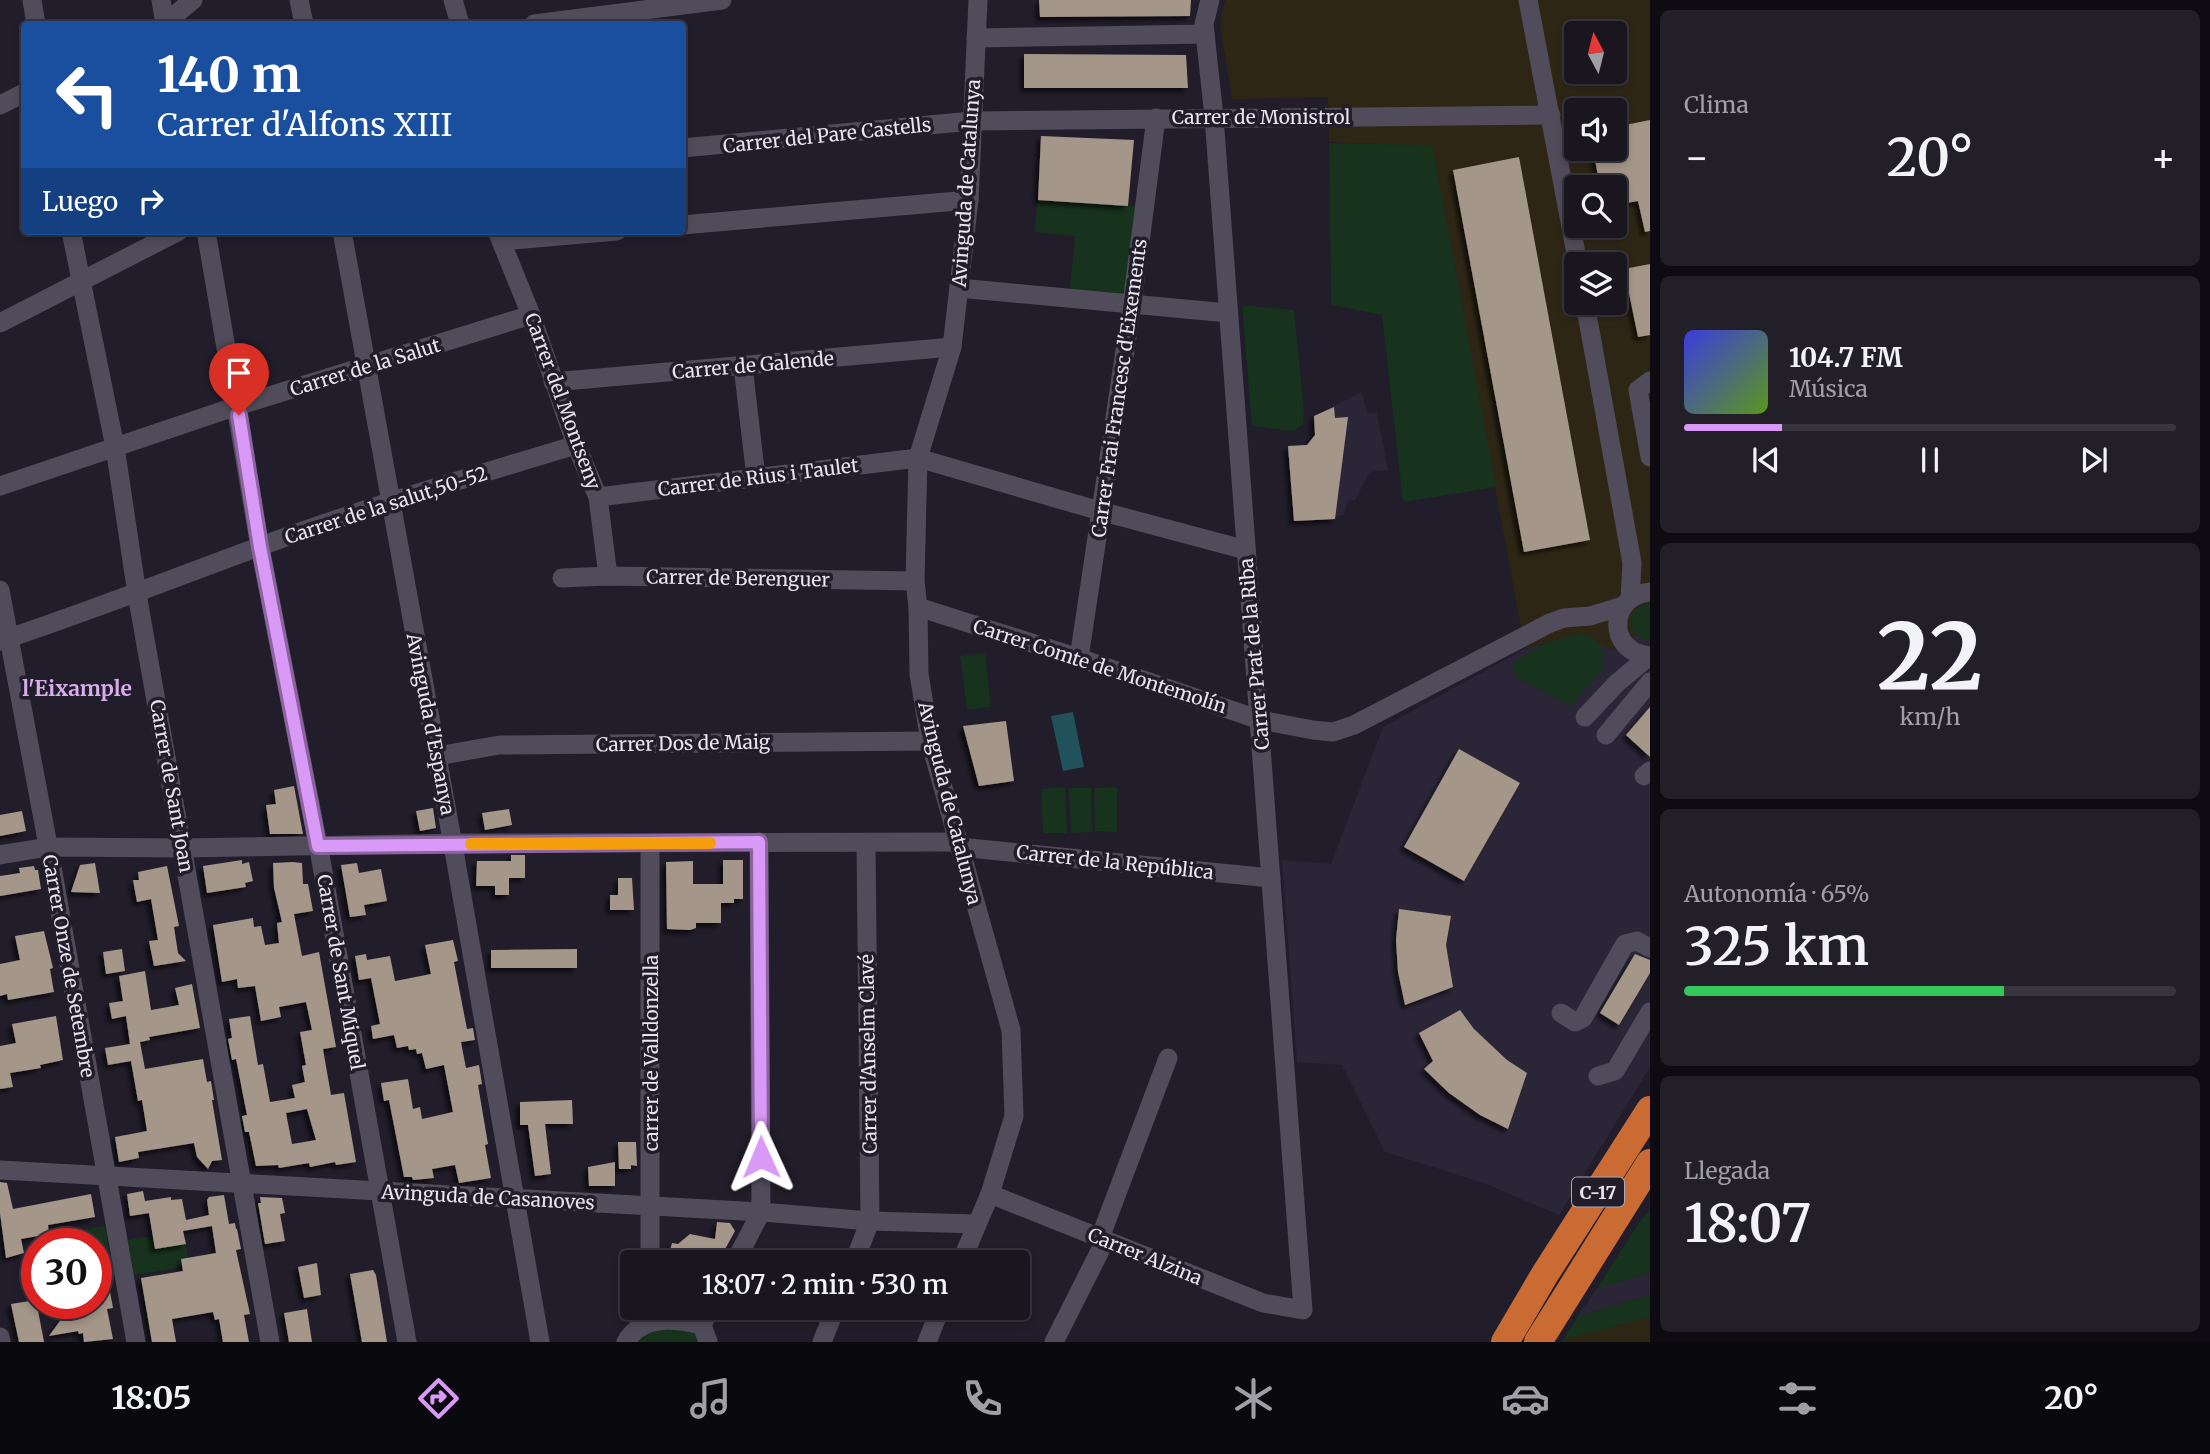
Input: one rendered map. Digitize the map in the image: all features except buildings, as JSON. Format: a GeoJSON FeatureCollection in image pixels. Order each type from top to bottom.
{"type":"FeatureCollection","features":[{"type":"Feature","properties":{"kind":"highway","name":"C-17"},"geometry":{"type":"LineString","coordinates":[[1505,1342],[1545,1274],[1650,1110]]}},
{"type":"Feature","properties":{"kind":"highway","name":"C-17"},"geometry":{"type":"LineString","coordinates":[[1538,1342],[1650,1163]]}},
{"type":"Feature","properties":{"kind":"highway"},"geometry":{"type":"LineString","coordinates":[[1625,1206],[1650,1191]]}},
{"type":"Feature","properties":{"kind":"highway"},"geometry":{"type":"LineString","coordinates":[[1492,1342],[1515,1306],[1545,1274]]}},
{"type":"Feature","properties":{"kind":"street"},"geometry":{"type":"LineString","coordinates":[[32,0],[36,21]]}},
{"type":"Feature","properties":{"kind":"street"},"geometry":{"type":"LineString","coordinates":[[161,0],[164,21]]}},
{"type":"Feature","properties":{"kind":"street"},"geometry":{"type":"LineString","coordinates":[[168,21],[192,0]]}},
{"type":"Feature","properties":{"kind":"street"},"geometry":{"type":"LineString","coordinates":[[299,0],[303,21]]}},
{"type":"Feature","properties":{"kind":"street"},"geometry":{"type":"LineString","coordinates":[[453,0],[459,21]]}},
{"type":"Feature","properties":{"kind":"street"},"geometry":{"type":"LineString","coordinates":[[558,21],[722,0]]}},
{"type":"Feature","properties":{"kind":"street","name":"Avinguda de Catalunya"},"geometry":{"type":"LineString","coordinates":[[966,1250],[990,1195],[1014,1116],[1011,1030],[930,741],[919,674],[915,581],[918,458],[952,347],[969,200],[978,0]]}},
{"type":"Feature","properties":{"kind":"street","name":"Carrer Prat de la Riba"},"geometry":{"type":"LineString","coordinates":[[1210,0],[1204,24],[1214,117],[1303,1310]]}},
{"type":"Feature","properties":{"kind":"street"},"geometry":{"type":"LineString","coordinates":[[1528,0],[1576,252]]}},
{"type":"Feature","properties":{"kind":"street"},"geometry":{"type":"LineString","coordinates":[[976,38],[1205,34]]}},
{"type":"Feature","properties":{"kind":"street"},"geometry":{"type":"LineString","coordinates":[[0,105],[21,94]]}},
{"type":"Feature","properties":{"kind":"street","name":"Carrer de Monistrol"},"geometry":{"type":"LineString","coordinates":[[972,121],[1551,115]]}},
{"type":"Feature","properties":{"kind":"street","name":"Carrer Frai Francesc d'Eixements"},"geometry":{"type":"LineString","coordinates":[[1079,658],[1132,304],[1156,118]]}},
{"type":"Feature","properties":{"kind":"street","name":"Carrer del Pare Castells"},"geometry":{"type":"LineString","coordinates":[[686,148],[972,121]]}},
{"type":"Feature","properties":{"kind":"street"},"geometry":{"type":"LineString","coordinates":[[686,225],[969,200]]}},
{"type":"Feature","properties":{"kind":"street","name":"Carrer de Sant Joan"},"geometry":{"type":"LineString","coordinates":[[72,235],[115,447],[137,594],[270,1342]]}},
{"type":"Feature","properties":{"kind":"street"},"geometry":{"type":"LineString","coordinates":[[0,323],[172,235]]}},
{"type":"Feature","properties":{"kind":"street","name":"Carrer de Sant Miquel"},"geometry":{"type":"LineString","coordinates":[[207,235],[260,547],[318,846],[407,1342]]}},
{"type":"Feature","properties":{"kind":"street","name":"Avinguda d'Espanya"},"geometry":{"type":"LineString","coordinates":[[343,235],[540,1342]]}},
{"type":"Feature","properties":{"kind":"street"},"geometry":{"type":"LineString","coordinates":[[500,236],[523,235]]}},
{"type":"Feature","properties":{"kind":"street","name":"Carrer del Montseny"},"geometry":{"type":"LineString","coordinates":[[500,236],[531,315],[576,445],[598,497],[608,576]]}},
{"type":"Feature","properties":{"kind":"street"},"geometry":{"type":"LineString","coordinates":[[959,288],[1228,313]]}},
{"type":"Feature","properties":{"kind":"street","name":"Carrer de la Salut"},"geometry":{"type":"LineString","coordinates":[[0,486],[237,406],[531,315]]}},
{"type":"Feature","properties":{"kind":"street"},"geometry":{"type":"LineString","coordinates":[[1587,315],[1632,563],[1627,602],[1618,616],[1621,639],[1617,683]]}},
{"type":"Feature","properties":{"kind":"street","name":"Carrer de Galende"},"geometry":{"type":"LineString","coordinates":[[553,382],[952,347]]}},
{"type":"Feature","properties":{"kind":"street"},"geometry":{"type":"LineString","coordinates":[[743,366],[757,478]]}},
{"type":"Feature","properties":{"kind":"street"},"geometry":{"type":"LineString","coordinates":[[1650,381],[1638,390],[1650,457]]}},
{"type":"Feature","properties":{"kind":"street","name":"Carrer de la salut,50-52"},"geometry":{"type":"LineString","coordinates":[[4,639],[390,502],[576,445]]}},
{"type":"Feature","properties":{"kind":"street"},"geometry":{"type":"LineString","coordinates":[[918,458],[1246,550]]}},
{"type":"Feature","properties":{"kind":"street","name":"Carrer de Rius i Taulet"},"geometry":{"type":"LineString","coordinates":[[598,497],[918,458]]}},
{"type":"Feature","properties":{"kind":"street"},"geometry":{"type":"LineString","coordinates":[[1632,563],[1650,592]]}},
{"type":"Feature","properties":{"kind":"street","name":"Carrer de Berenguer"},"geometry":{"type":"LineString","coordinates":[[562,578],[608,576],[915,581]]}},
{"type":"Feature","properties":{"kind":"street","name":"Carrer Onze de Setembre"},"geometry":{"type":"LineString","coordinates":[[0,590],[4,639],[48,847],[136,1342]]}},
{"type":"Feature","properties":{"kind":"street","name":"Carrer Comte de Montemolín"},"geometry":{"type":"LineString","coordinates":[[918,607],[1260,720],[1333,732],[1354,725],[1550,623],[1564,618],[1590,617],[1650,592]]}},
{"type":"Feature","properties":{"kind":"street"},"geometry":{"type":"LineString","coordinates":[[1590,617],[1621,639],[1632,651],[1649,657]]}},
{"type":"Feature","properties":{"kind":"street"},"geometry":{"type":"LineString","coordinates":[[1585,717],[1617,683],[1649,657]]}},
{"type":"Feature","properties":{"kind":"street"},"geometry":{"type":"LineString","coordinates":[[1606,735],[1650,682]]}},
{"type":"Feature","properties":{"kind":"street","name":"Carrer Dos de Maig"},"geometry":{"type":"LineString","coordinates":[[437,756],[499,745],[930,741]]}},
{"type":"Feature","properties":{"kind":"street"},"geometry":{"type":"LineString","coordinates":[[741,1250],[761,1212],[759,842]]}},
{"type":"Feature","properties":{"kind":"street","name":"Carrer de la República"},"geometry":{"type":"LineString","coordinates":[[0,855],[48,847],[759,842],[958,844],[1271,878]]}},
{"type":"Feature","properties":{"kind":"street","name":"Carrer d'Anselm Clavé"},"geometry":{"type":"LineString","coordinates":[[859,1250],[870,1221],[866,843]]}},
{"type":"Feature","properties":{"kind":"street","name":"carrer de Valldonzella"},"geometry":{"type":"LineString","coordinates":[[650,844],[650,1250]]}},
{"type":"Feature","properties":{"kind":"street"},"geometry":{"type":"LineString","coordinates":[[1561,1013],[1575,1022],[1583,1018],[1625,944],[1637,941],[1650,948]]}},
{"type":"Feature","properties":{"kind":"street"},"geometry":{"type":"LineString","coordinates":[[1598,1076],[1615,1071],[1650,1012]]}},
{"type":"Feature","properties":{"kind":"street"},"geometry":{"type":"LineString","coordinates":[[1054,1342],[1102,1239],[1168,1058]]}},
{"type":"Feature","properties":{"kind":"street","name":"Avinguda de Casanoves"},"geometry":{"type":"LineString","coordinates":[[0,1170],[761,1212],[870,1221],[977,1224]]}},
{"type":"Feature","properties":{"kind":"street","name":"Carrer Alzina"},"geometry":{"type":"LineString","coordinates":[[990,1195],[1263,1303],[1303,1310]]}},
{"type":"Feature","properties":{"kind":"street"},"geometry":{"type":"LineString","coordinates":[[626,1342],[644,1320]]}},
{"type":"Feature","properties":{"kind":"street"},"geometry":{"type":"LineString","coordinates":[[680,1320],[705,1334]]}},
{"type":"Feature","properties":{"kind":"street"},"geometry":{"type":"LineString","coordinates":[[822,1342],[831,1320]]}},
{"type":"Feature","properties":{"kind":"street"},"geometry":{"type":"LineString","coordinates":[[927,1342],[936,1320]]}},
{"type":"Feature","properties":{"kind":"street"},"geometry":{"type":"LineString","coordinates":[[0,1337],[1,1342]]}},
{"type":"Feature","properties":{"kind":"shaded area"},"geometry":{"type":"Polygon","coordinates":[[[1225,0],[1650,0],[1650,627],[1611,650],[1580,633],[1525,649],[1432,146],[1329,142],[1328,97],[1232,99],[1220,25],[1225,0]]]}},
{"type":"Feature","properties":{"kind":"shaded area"},"geometry":{"type":"Polygon","coordinates":[[[1362,392],[1367,413],[1377,413],[1388,470],[1370,472],[1355,500],[1348,501],[1344,515],[1336,516],[1335,519],[1294,521],[1288,446],[1307,444],[1315,435],[1314,416],[1362,392]]]}},
{"type":"Feature","properties":{"kind":"shaded area"},"geometry":{"type":"Polygon","coordinates":[[[1650,627],[1650,1067],[1559,1215],[1484,1183],[1385,1152],[1342,1065],[1297,1062],[1282,860],[1331,864],[1383,727],[1525,649],[1580,633],[1650,627]]]}},
{"type":"Feature","properties":{"kind":"shaded area"},"geometry":{"type":"Polygon","coordinates":[[[1650,1273],[1650,1295],[1578,1316],[1597,1288],[1650,1273]]]}},
{"type":"Feature","properties":{"kind":"shaded area"},"geometry":{"type":"Polygon","coordinates":[[[1650,1317],[1650,1342],[1562,1342],[1563,1340],[1650,1317]]]}},
{"type":"Feature","properties":{"kind":"green space"},"geometry":{"type":"Polygon","coordinates":[[[1329,143],[1432,145],[1496,487],[1403,502],[1382,315],[1331,305],[1329,143]]]}},
{"type":"Feature","properties":{"kind":"green space"},"geometry":{"type":"Polygon","coordinates":[[[1038,200],[1145,207],[1132,304],[1069,298],[1075,236],[1034,232],[1038,200]]]}},
{"type":"Feature","properties":{"kind":"green space"},"geometry":{"type":"Polygon","coordinates":[[[1242,305],[1294,310],[1304,411],[1303,424],[1294,431],[1252,426],[1242,305]]]}},
{"type":"Feature","properties":{"kind":"green space"},"geometry":{"type":"Polygon","coordinates":[[[1645,604],[1650,604],[1650,642],[1635,635],[1631,626],[1634,613],[1645,604]]]}},
{"type":"Feature","properties":{"kind":"green space"},"geometry":{"type":"Polygon","coordinates":[[[1580,633],[1593,638],[1600,645],[1604,668],[1570,706],[1516,677],[1512,663],[1546,643],[1580,633]]]}},
{"type":"Feature","properties":{"kind":"green space"},"geometry":{"type":"Polygon","coordinates":[[[985,653],[991,707],[967,710],[960,656],[985,653]]]}},
{"type":"Feature","properties":{"kind":"green space"},"geometry":{"type":"Polygon","coordinates":[[[1065,787],[1067,833],[1043,833],[1041,789],[1065,787]]]}},
{"type":"Feature","properties":{"kind":"green space"},"geometry":{"type":"Polygon","coordinates":[[[1117,787],[1117,832],[1095,831],[1094,788],[1117,787]]]}},
{"type":"Feature","properties":{"kind":"green space"},"geometry":{"type":"Polygon","coordinates":[[[1069,788],[1091,788],[1092,832],[1071,833],[1069,788]]]}},
{"type":"Feature","properties":{"kind":"green space"},"geometry":{"type":"Polygon","coordinates":[[[1650,1210],[1650,1273],[1597,1288],[1640,1221],[1650,1210]]]}},
{"type":"Feature","properties":{"kind":"green space"},"geometry":{"type":"Polygon","coordinates":[[[153,1236],[186,1244],[188,1258],[181,1259],[182,1267],[134,1275],[128,1240],[153,1236]]]}},
{"type":"Feature","properties":{"kind":"green space"},"geometry":{"type":"Polygon","coordinates":[[[1650,1295],[1650,1317],[1563,1340],[1578,1316],[1650,1295]]]}},
{"type":"Feature","properties":{"kind":"green space"},"geometry":{"type":"Polygon","coordinates":[[[650,1321],[702,1325],[703,1342],[626,1342],[650,1321]]]}},
{"type":"Feature","properties":{"kind":"water"},"geometry":{"type":"Polygon","coordinates":[[[1073,712],[1084,767],[1063,771],[1051,716],[1073,712]]]}},
{"type":"Feature","properties":{"kind":"slow traffic"},"geometry":{"type":"LineString","coordinates":[[471,844],[710,843]]}},
{"type":"Feature","properties":{"kind":"district","name":"l'Eixample"},"geometry":{"type":"Point","coordinates":[77,688]}},
{"type":"Feature","properties":{"kind":"route"},"geometry":{"type":"LineString","coordinates":[[239,415],[260,547],[318,846],[759,842],[761,1157]]}}]}
